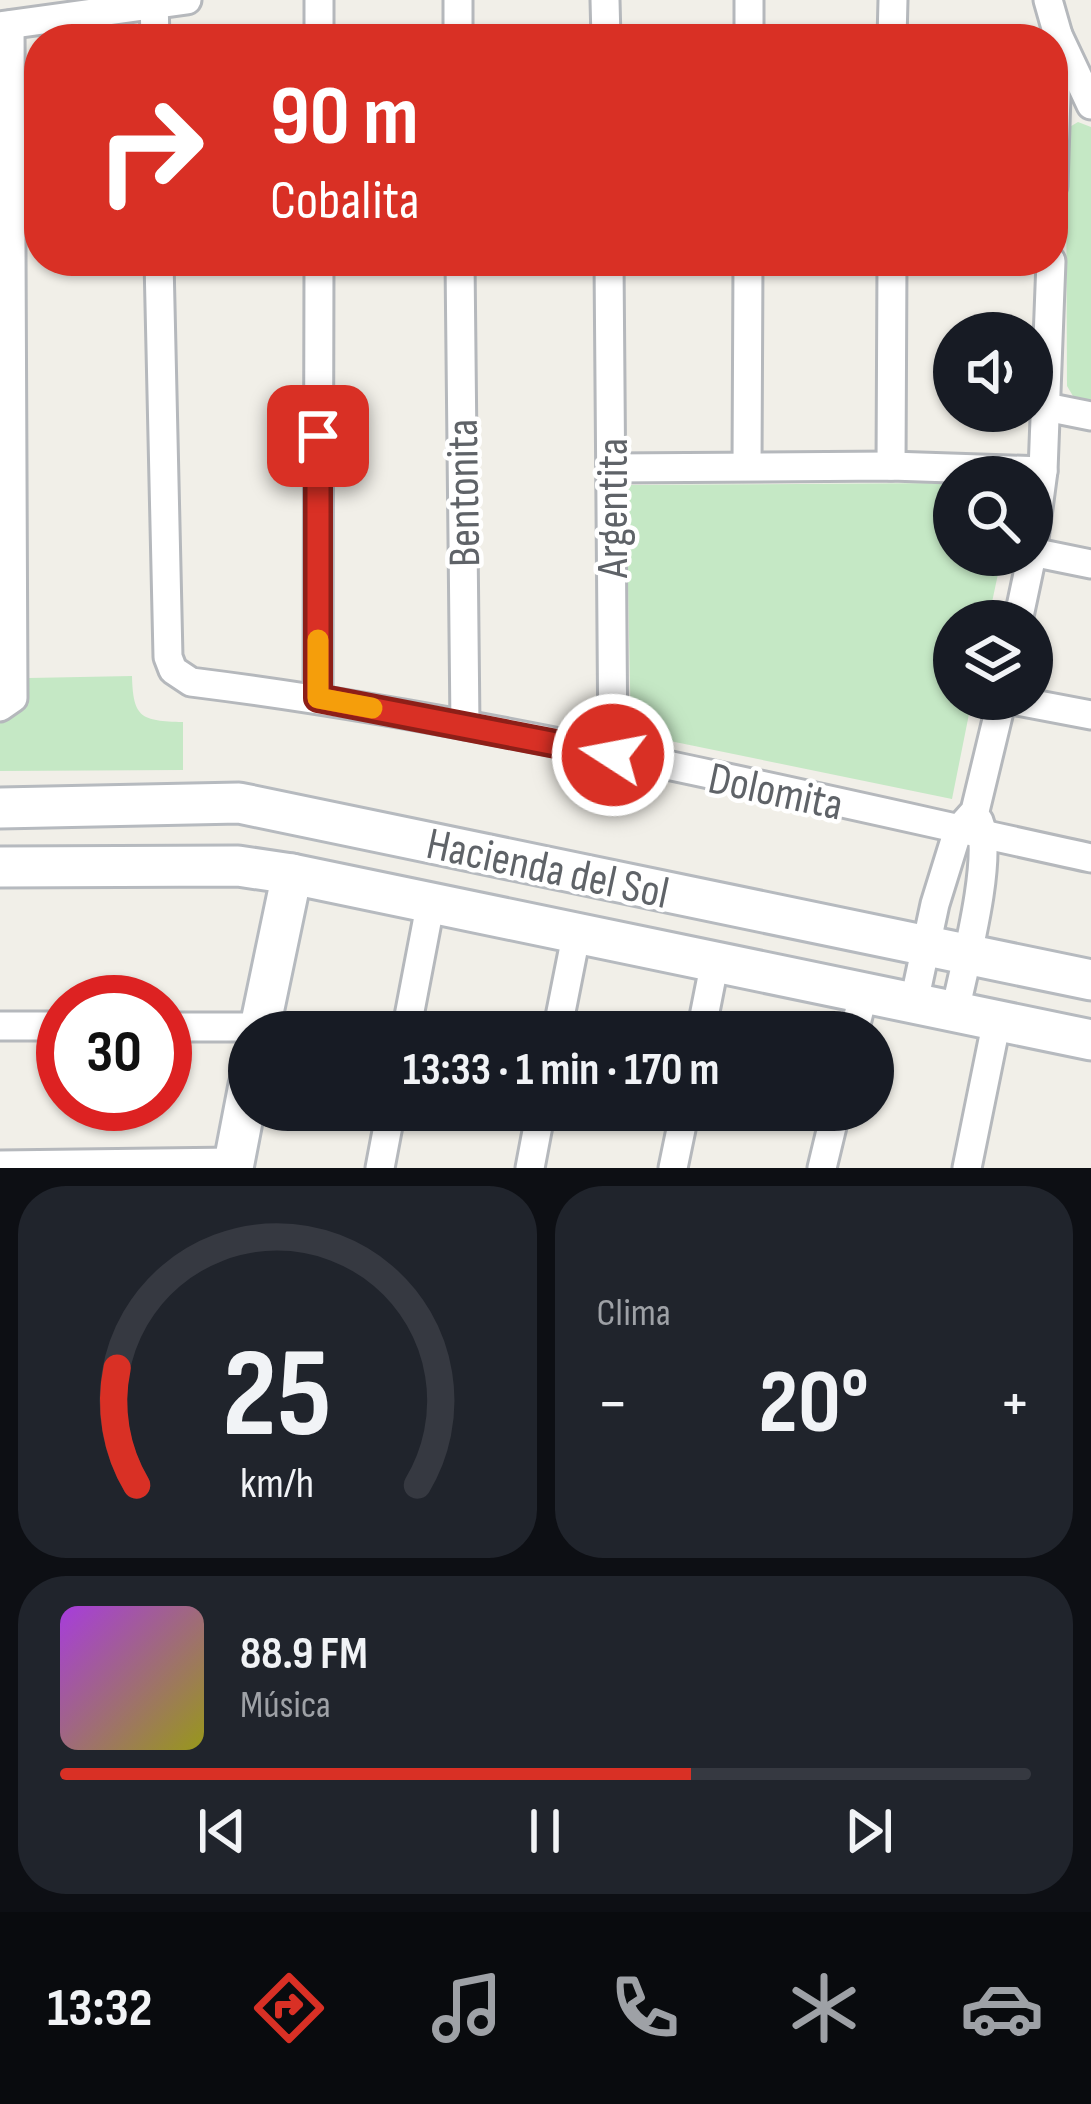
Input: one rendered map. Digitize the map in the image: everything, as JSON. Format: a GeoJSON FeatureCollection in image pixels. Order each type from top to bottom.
{"type":"FeatureCollection","features":[{"type":"Feature","properties":{"kind":"street"},"geometry":{"type":"LineString","coordinates":[[7,702],[5,26],[154,1],[187,0]]}},
{"type":"Feature","properties":{"kind":"street"},"geometry":{"type":"LineString","coordinates":[[1068,56],[1091,105]]}},
{"type":"Feature","properties":{"kind":"street","name":"Dolomita"},"geometry":{"type":"LineString","coordinates":[[160,276],[168,658],[178,676],[191,682],[465,724],[972,825],[1091,858]]}},
{"type":"Feature","properties":{"kind":"street"},"geometry":{"type":"LineString","coordinates":[[318,698],[319,276]]}},
{"type":"Feature","properties":{"kind":"street","name":"Bentonita"},"geometry":{"type":"LineString","coordinates":[[460,276],[465,724]]}},
{"type":"Feature","properties":{"kind":"street","name":"Argentita"},"geometry":{"type":"LineString","coordinates":[[609,276],[613,755]]}},
{"type":"Feature","properties":{"kind":"street"},"geometry":{"type":"LineString","coordinates":[[747,465],[748,276]]}},
{"type":"Feature","properties":{"kind":"street"},"geometry":{"type":"LineString","coordinates":[[891,466],[892,276]]}},
{"type":"Feature","properties":{"kind":"street"},"geometry":{"type":"LineString","coordinates":[[1049,312],[1050,276]]}},
{"type":"Feature","properties":{"kind":"street"},"geometry":{"type":"LineString","coordinates":[[1053,408],[1091,416]]}},
{"type":"Feature","properties":{"kind":"street"},"geometry":{"type":"LineString","coordinates":[[611,468],[933,467]]}},
{"type":"Feature","properties":{"kind":"street"},"geometry":{"type":"LineString","coordinates":[[1053,558],[1091,564]]}},
{"type":"Feature","properties":{"kind":"street"},"geometry":{"type":"LineString","coordinates":[[1053,708],[1091,715]]}},
{"type":"Feature","properties":{"kind":"street"},"geometry":{"type":"LineString","coordinates":[[914,1002],[925,945],[972,825],[1000,720]]}},
{"type":"Feature","properties":{"kind":"street","name":"Hacienda del Sol"},"geometry":{"type":"LineString","coordinates":[[0,808],[239,803],[1091,980]]}},
{"type":"Feature","properties":{"kind":"street"},"geometry":{"type":"LineString","coordinates":[[955,1011],[967,954],[972,825]]}},
{"type":"Feature","properties":{"kind":"street","name":"Hacienda del Sol"},"geometry":{"type":"LineString","coordinates":[[0,867],[238,866],[292,874],[1091,1040]]}},
{"type":"Feature","properties":{"kind":"street"},"geometry":{"type":"LineString","coordinates":[[264,1011],[292,874]]}},
{"type":"Feature","properties":{"kind":"street"},"geometry":{"type":"LineString","coordinates":[[410,1011],[431,901]]}},
{"type":"Feature","properties":{"kind":"street"},"geometry":{"type":"LineString","coordinates":[[561,1011],[577,932]]}},
{"type":"Feature","properties":{"kind":"street"},"geometry":{"type":"LineString","coordinates":[[704,1011],[715,961]]}},
{"type":"Feature","properties":{"kind":"street"},"geometry":{"type":"LineString","coordinates":[[859,1011],[863,992]]}},
{"type":"Feature","properties":{"kind":"street"},"geometry":{"type":"LineString","coordinates":[[967,1168],[997,1020]]}},
{"type":"Feature","properties":{"kind":"street"},"geometry":{"type":"LineString","coordinates":[[0,1026],[36,1027]]}},
{"type":"Feature","properties":{"kind":"street"},"geometry":{"type":"LineString","coordinates":[[192,1028],[228,1028]]}},
{"type":"Feature","properties":{"kind":"street"},"geometry":{"type":"LineString","coordinates":[[0,1165],[233,1165],[240,1131]]}},
{"type":"Feature","properties":{"kind":"street"},"geometry":{"type":"LineString","coordinates":[[380,1168],[387,1131]]}},
{"type":"Feature","properties":{"kind":"street"},"geometry":{"type":"LineString","coordinates":[[530,1168],[537,1131]]}},
{"type":"Feature","properties":{"kind":"street"},"geometry":{"type":"LineString","coordinates":[[674,1168],[681,1131]]}},
{"type":"Feature","properties":{"kind":"street"},"geometry":{"type":"LineString","coordinates":[[822,1168],[831,1131]]}},
{"type":"Feature","properties":{"kind":"green space"},"geometry":{"type":"Polygon","coordinates":[[[1078,122],[1091,127],[1091,403],[1073,396],[1067,386],[1068,128],[1078,122]]]}},
{"type":"Feature","properties":{"kind":"green space"},"geometry":{"type":"Polygon","coordinates":[[[933,483],[933,576],[998,576],[992,600],[933,600],[933,720],[968,720],[952,799],[631,733],[626,485],[933,483]]]}},
{"type":"Feature","properties":{"kind":"green space"},"geometry":{"type":"Polygon","coordinates":[[[132,676],[134,701],[142,714],[183,722],[183,770],[0,771],[0,718],[24,696],[29,678],[132,676]]]}},
{"type":"Feature","properties":{"kind":"slow traffic"},"geometry":{"type":"LineString","coordinates":[[318,640],[318,698],[372,708]]}},
{"type":"Feature","properties":{"kind":"route"},"geometry":{"type":"LineString","coordinates":[[318,436],[318,698],[613,755]]}}]}
